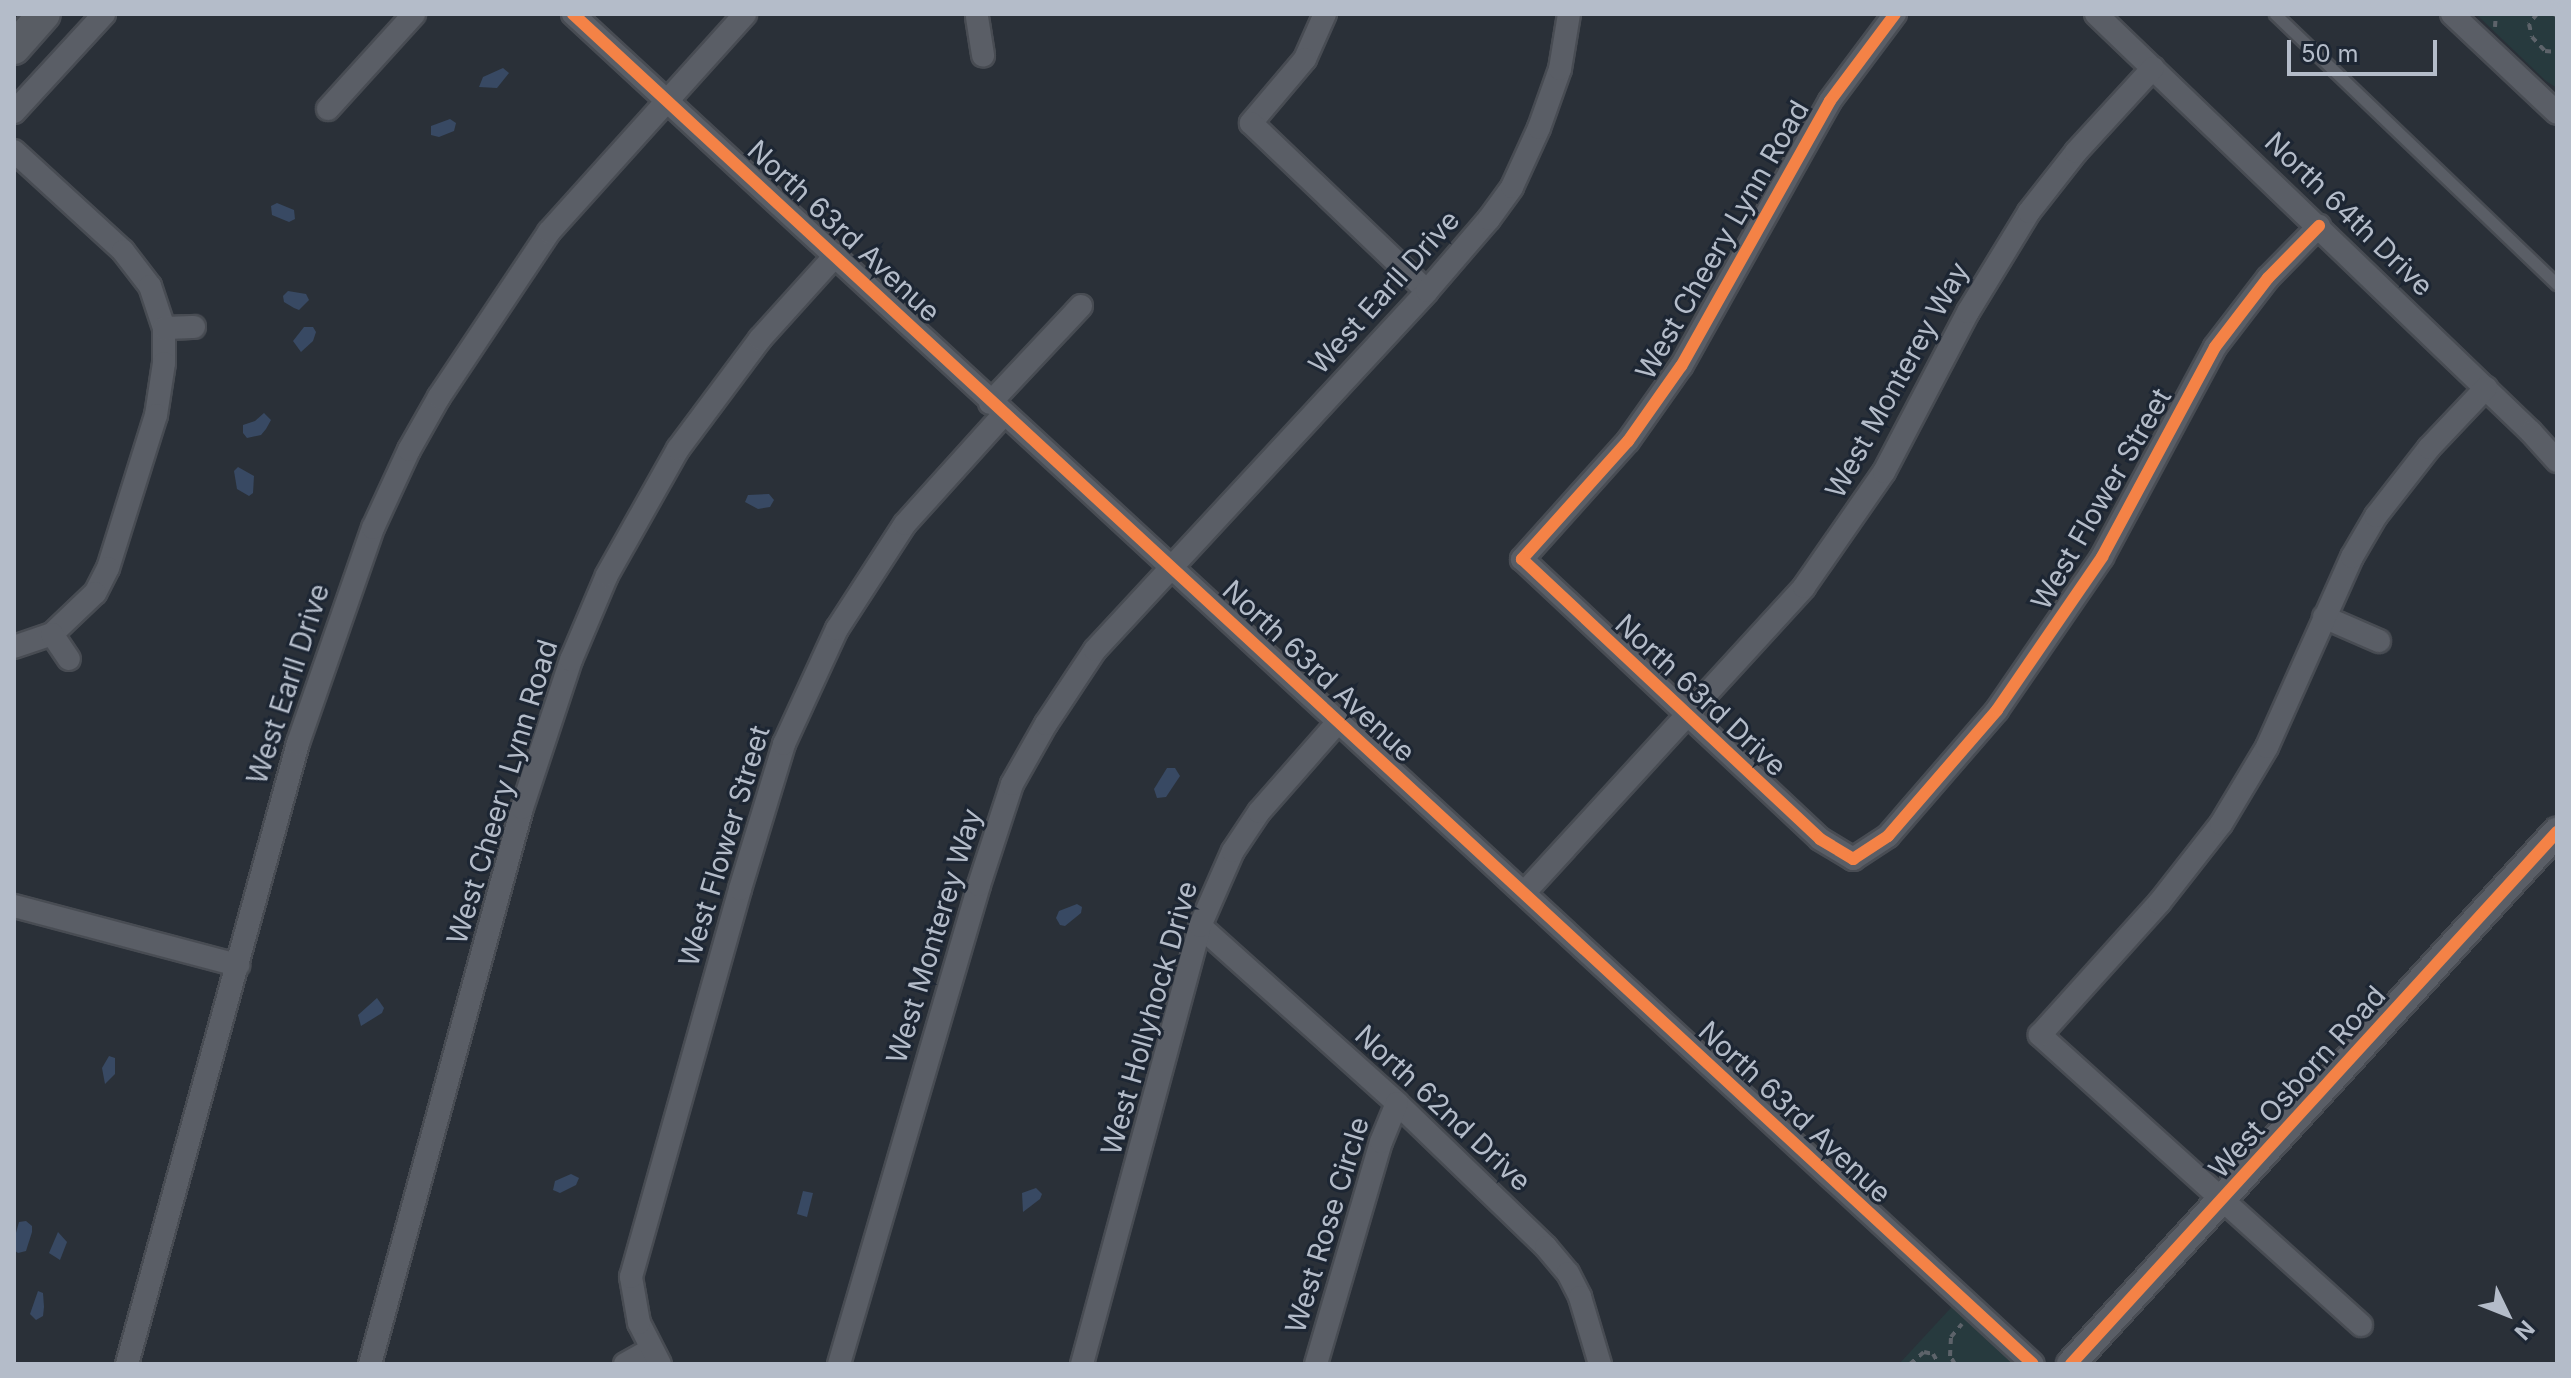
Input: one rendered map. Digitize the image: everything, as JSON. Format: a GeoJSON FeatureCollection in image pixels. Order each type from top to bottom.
{"type":"FeatureCollection","features":[{"type":"Feature","properties":{"kind":"main road"},"geometry":{"type":"LineString","coordinates":[[14,48],[44,14]]}},
{"type":"Feature","properties":{"kind":"street"},"geometry":{"type":"LineString","coordinates":[[14,112],[104,14]]}},
{"type":"Feature","properties":{"kind":"street"},"geometry":{"type":"LineString","coordinates":[[328,109],[414,14]]}},
{"type":"Feature","properties":{"kind":"street","name":"North 63rd Avenue"},"geometry":{"type":"LineString","coordinates":[[573,14],[2033,1364]]}},
{"type":"Feature","properties":{"kind":"street","name":"West Earll Drive"},"geometry":{"type":"LineString","coordinates":[[127,1364],[298,743],[373,528],[409,450],[472,342],[549,232],[745,14]]}},
{"type":"Feature","properties":{"kind":"street"},"geometry":{"type":"LineString","coordinates":[[1325,14],[1305,59],[1251,123],[1427,291]]}},
{"type":"Feature","properties":{"kind":"street","name":"West Earll Drive"},"geometry":{"type":"LineString","coordinates":[[1172,568],[1427,291],[1512,187],[1551,98],[1569,14]]}},
{"type":"Feature","properties":{"kind":"street","name":"West Cheery Lynn Road"},"geometry":{"type":"LineString","coordinates":[[1522,559],[1628,441],[1674,377],[1726,291],[1814,127],[1895,14]]}},
{"type":"Feature","properties":{"kind":"street","name":"North 64th Drive"},"geometry":{"type":"LineString","coordinates":[[2096,14],[2319,226],[2557,461]]}},
{"type":"Feature","properties":{"kind":"street"},"geometry":{"type":"LineString","coordinates":[[2452,14],[2557,113]]}},
{"type":"Feature","properties":{"kind":"street"},"geometry":{"type":"LineString","coordinates":[[978,15],[983,56]]}},
{"type":"Feature","properties":{"kind":"street","name":"West Monterey Way"},"geometry":{"type":"LineString","coordinates":[[1524,893],[1804,587],[1861,509],[1909,429],[1968,312],[2029,212],[2076,152],[2153,68]]}},
{"type":"Feature","properties":{"kind":"street"},"geometry":{"type":"LineString","coordinates":[[14,151],[123,251],[150,286],[164,328],[164,363],[156,415],[108,568],[95,593],[52,634],[14,647]]}},
{"type":"Feature","properties":{"kind":"street","name":"West Flower Street"},"geometry":{"type":"LineString","coordinates":[[1853,859],[1888,836],[2005,699],[2102,557],[2215,347],[2268,278],[2319,226]]}},
{"type":"Feature","properties":{"kind":"street","name":"West Cheery Lynn Road"},"geometry":{"type":"LineString","coordinates":[[370,1364],[522,808],[571,660],[607,575],[678,449],[760,339],[836,255]]}},
{"type":"Feature","properties":{"kind":"street","name":"West Flower Street"},"geometry":{"type":"LineString","coordinates":[[625,1364],[655,1357],[639,1323],[631,1277],[784,744],[837,629],[905,524],[1081,306]]}},
{"type":"Feature","properties":{"kind":"street"},"geometry":{"type":"LineString","coordinates":[[164,328],[194,327]]}},
{"type":"Feature","properties":{"kind":"street"},"geometry":{"type":"LineString","coordinates":[[2361,1325],[2040,1035],[2159,903],[2221,824],[2267,747],[2352,557],[2376,516],[2429,448],[2486,388]]}},
{"type":"Feature","properties":{"kind":"street","name":"North 63rd Drive"},"geometry":{"type":"LineString","coordinates":[[1522,559],[1820,839],[1853,859]]}},
{"type":"Feature","properties":{"kind":"street","name":"West Monterey Way"},"geometry":{"type":"LineString","coordinates":[[839,1364],[979,885],[1012,784],[1046,724],[1095,650],[1172,568]]}},
{"type":"Feature","properties":{"kind":"street"},"geometry":{"type":"LineString","coordinates":[[2324,617],[2379,641]]}},
{"type":"Feature","properties":{"kind":"street"},"geometry":{"type":"LineString","coordinates":[[52,634],[69,659]]}},
{"type":"Feature","properties":{"kind":"street","name":"West Hollyhock Drive"},"geometry":{"type":"LineString","coordinates":[[1082,1364],[1200,926],[1233,851],[1250,825],[1286,779],[1339,721]]}},
{"type":"Feature","properties":{"kind":"street","name":"West Osborn Road"},"geometry":{"type":"LineString","coordinates":[[2071,1364],[2557,832]]}},
{"type":"Feature","properties":{"kind":"street"},"geometry":{"type":"LineString","coordinates":[[15,910],[238,965]]}},
{"type":"Feature","properties":{"kind":"street","name":"North 62nd Drive"},"geometry":{"type":"LineString","coordinates":[[1200,926],[1397,1103],[1529,1229],[1568,1273],[1594,1335],[1600,1364]]}},
{"type":"Feature","properties":{"kind":"street","name":"West Rose Circle"},"geometry":{"type":"LineString","coordinates":[[1316,1364],[1381,1142],[1397,1103]]}},
{"type":"Feature","properties":{"kind":"lane"},"geometry":{"type":"LineString","coordinates":[[2275,14],[2557,284]]}},
{"type":"Feature","properties":{"kind":"path"},"geometry":{"type":"LineString","coordinates":[[2494,28],[2496,14]]}},
{"type":"Feature","properties":{"kind":"path"},"geometry":{"type":"LineString","coordinates":[[2506,14],[2513,14]]}},
{"type":"Feature","properties":{"kind":"path"},"geometry":{"type":"LineString","coordinates":[[2534,15],[2529,28],[2532,37],[2545,51],[2557,52]]}},
{"type":"Feature","properties":{"kind":"path"},"geometry":{"type":"LineString","coordinates":[[1955,1364],[1950,1356],[1951,1337],[1975,1310]]}},
{"type":"Feature","properties":{"kind":"path"},"geometry":{"type":"LineString","coordinates":[[1910,1364],[1924,1352],[1933,1354],[1939,1364]]}},
{"type":"Feature","properties":{"kind":"green space"},"geometry":{"type":"Polygon","coordinates":[[[2476,14],[2557,14],[2557,88],[2546,81],[2476,14]]]}},
{"type":"Feature","properties":{"kind":"green space"},"geometry":{"type":"Polygon","coordinates":[[[1959,1299],[2028,1364],[1899,1364],[1959,1299]]]}},
{"type":"Feature","properties":{"kind":"water"},"geometry":{"type":"Polygon","coordinates":[[[503,68],[509,73],[497,88],[479,87],[483,77],[503,68]]]}},
{"type":"Feature","properties":{"kind":"water"},"geometry":{"type":"Polygon","coordinates":[[[450,119],[456,123],[454,131],[439,137],[431,135],[431,126],[450,119]]]}},
{"type":"Feature","properties":{"kind":"water"},"geometry":{"type":"Polygon","coordinates":[[[277,203],[294,210],[295,219],[289,222],[272,215],[271,206],[277,203]]]}},
{"type":"Feature","properties":{"kind":"water"},"geometry":{"type":"Polygon","coordinates":[[[288,291],[306,294],[309,300],[299,310],[294,308],[284,302],[283,296],[288,291]]]}},
{"type":"Feature","properties":{"kind":"water"},"geometry":{"type":"Polygon","coordinates":[[[304,327],[313,327],[316,332],[313,341],[301,352],[293,341],[304,327]]]}},
{"type":"Feature","properties":{"kind":"water"},"geometry":{"type":"Polygon","coordinates":[[[264,413],[271,420],[266,429],[261,435],[247,438],[243,425],[255,421],[264,413]]]}},
{"type":"Feature","properties":{"kind":"water"},"geometry":{"type":"Polygon","coordinates":[[[238,467],[254,476],[253,493],[249,496],[237,489],[234,471],[238,467]]]}},
{"type":"Feature","properties":{"kind":"water"},"geometry":{"type":"Polygon","coordinates":[[[769,494],[774,500],[770,507],[758,509],[745,502],[748,495],[769,494]]]}},
{"type":"Feature","properties":{"kind":"water"},"geometry":{"type":"Polygon","coordinates":[[[1167,768],[1175,768],[1180,776],[1166,797],[1157,798],[1154,789],[1167,768]]]}},
{"type":"Feature","properties":{"kind":"water"},"geometry":{"type":"Polygon","coordinates":[[[1077,904],[1082,907],[1081,913],[1065,926],[1060,925],[1056,918],[1059,911],[1077,904]]]}},
{"type":"Feature","properties":{"kind":"water"},"geometry":{"type":"Polygon","coordinates":[[[377,998],[384,1008],[382,1013],[361,1026],[358,1015],[377,998]]]}},
{"type":"Feature","properties":{"kind":"water"},"geometry":{"type":"Polygon","coordinates":[[[109,1056],[115,1058],[115,1074],[105,1084],[102,1068],[109,1056]]]}},
{"type":"Feature","properties":{"kind":"water"},"geometry":{"type":"Polygon","coordinates":[[[571,1174],[579,1178],[576,1185],[560,1193],[553,1190],[555,1181],[571,1174]]]}},
{"type":"Feature","properties":{"kind":"water"},"geometry":{"type":"Polygon","coordinates":[[[1036,1188],[1042,1194],[1040,1199],[1023,1212],[1022,1193],[1036,1188]]]}},
{"type":"Feature","properties":{"kind":"water"},"geometry":{"type":"Polygon","coordinates":[[[803,1191],[813,1193],[807,1217],[797,1214],[803,1191]]]}},
{"type":"Feature","properties":{"kind":"water"},"geometry":{"type":"Polygon","coordinates":[[[26,1221],[32,1226],[32,1232],[26,1251],[18,1253],[14,1250],[14,1240],[19,1222],[26,1221]]]}},
{"type":"Feature","properties":{"kind":"water"},"geometry":{"type":"Polygon","coordinates":[[[58,1232],[67,1242],[60,1260],[49,1253],[58,1232]]]}},
{"type":"Feature","properties":{"kind":"water"},"geometry":{"type":"Polygon","coordinates":[[[38,1291],[43,1293],[44,1307],[43,1316],[36,1320],[30,1314],[38,1291]]]}},
{"type":"Feature","properties":{"kind":"cycle path"},"geometry":{"type":"LineString","coordinates":[[573,14],[2033,1364]]}},
{"type":"Feature","properties":{"kind":"cycle path"},"geometry":{"type":"LineString","coordinates":[[1895,14],[1830,101],[1681,366],[1628,441],[1522,559],[1820,839],[1853,859],[1888,836],[1997,710],[2102,557],[2215,347],[2268,278],[2319,226]]}},
{"type":"Feature","properties":{"kind":"cycle path"},"geometry":{"type":"LineString","coordinates":[[2071,1364],[2557,832]]}}]}
